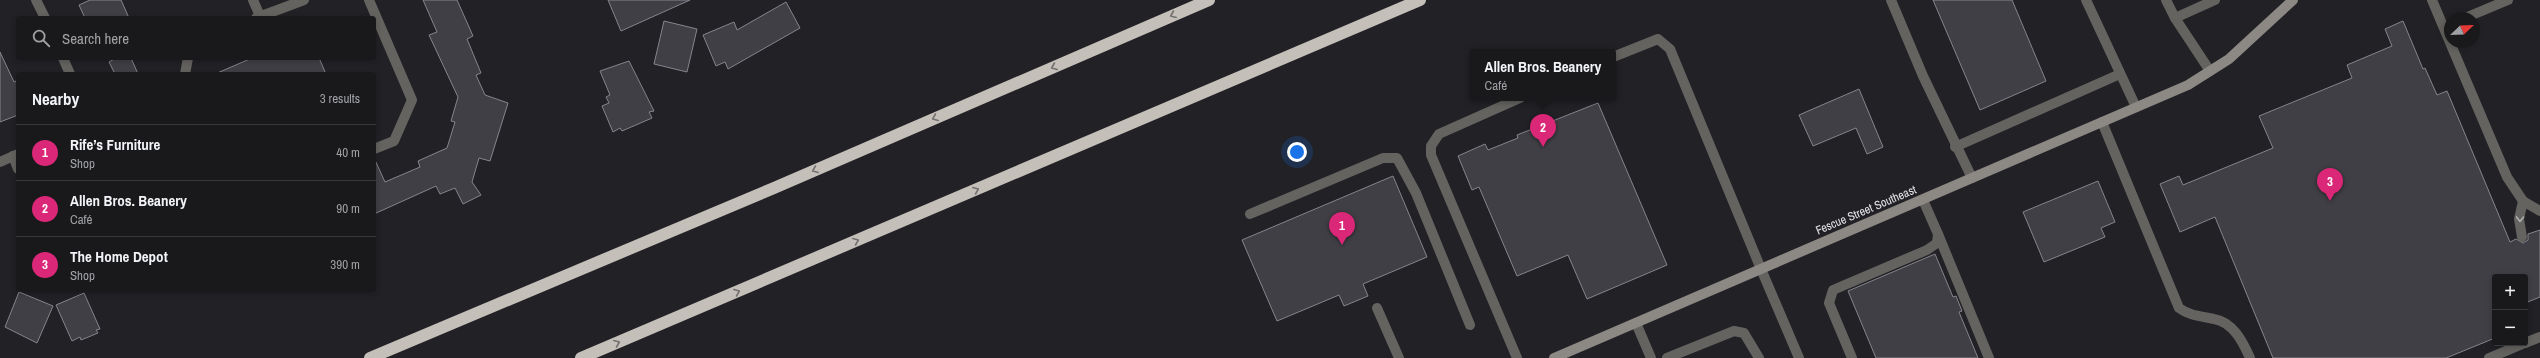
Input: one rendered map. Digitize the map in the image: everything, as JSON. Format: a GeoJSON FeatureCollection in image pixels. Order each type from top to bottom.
{"type":"FeatureCollection","features":[{"type":"Feature","properties":{"kind":"highway"},"geometry":{"type":"LineString","coordinates":[[370,358],[781,185],[1209,0]]}},
{"type":"Feature","properties":{"kind":"highway"},"geometry":{"type":"LineString","coordinates":[[581,358],[1420,0]]}},
{"type":"Feature","properties":{"kind":"street"},"geometry":{"type":"LineString","coordinates":[[36,0],[44,16]]}},
{"type":"Feature","properties":{"kind":"street"},"geometry":{"type":"LineString","coordinates":[[254,0],[258,16]]}},
{"type":"Feature","properties":{"kind":"street"},"geometry":{"type":"LineString","coordinates":[[261,16],[304,0]]}},
{"type":"Feature","properties":{"kind":"street"},"geometry":{"type":"LineString","coordinates":[[370,0],[412,100],[394,141],[376,148]]}},
{"type":"Feature","properties":{"kind":"street"},"geometry":{"type":"LineString","coordinates":[[1891,0],[1955,146],[1972,178]]}},
{"type":"Feature","properties":{"kind":"street"},"geometry":{"type":"LineString","coordinates":[[2086,0],[2136,107]]}},
{"type":"Feature","properties":{"kind":"street"},"geometry":{"type":"LineString","coordinates":[[2166,0],[2175,18],[2210,71]]}},
{"type":"Feature","properties":{"kind":"street"},"geometry":{"type":"LineString","coordinates":[[2175,18],[2215,0]]}},
{"type":"Feature","properties":{"kind":"street","name":"Fescue Street Southeast"},"geometry":{"type":"LineString","coordinates":[[1554,358],[2188,85],[2229,59],[2293,0]]}},
{"type":"Feature","properties":{"kind":"street"},"geometry":{"type":"LineString","coordinates":[[2432,0],[2444,22]]}},
{"type":"Feature","properties":{"kind":"street"},"geometry":{"type":"LineString","coordinates":[[2479,12],[2508,0]]}},
{"type":"Feature","properties":{"kind":"street"},"geometry":{"type":"LineString","coordinates":[[1616,56],[1658,39],[1670,49],[1799,358]]}},
{"type":"Feature","properties":{"kind":"street"},"geometry":{"type":"LineString","coordinates":[[2455,48],[2506,177],[2523,201],[2540,211]]}},
{"type":"Feature","properties":{"kind":"street"},"geometry":{"type":"LineString","coordinates":[[64,60],[69,72]]}},
{"type":"Feature","properties":{"kind":"street"},"geometry":{"type":"LineString","coordinates":[[185,72],[188,60]]}},
{"type":"Feature","properties":{"kind":"street"},"geometry":{"type":"LineString","coordinates":[[1955,146],[2120,74]]}},
{"type":"Feature","properties":{"kind":"street"},"geometry":{"type":"LineString","coordinates":[[1513,101],[1439,134],[1431,146],[1431,155],[1517,358]]}},
{"type":"Feature","properties":{"kind":"street"},"geometry":{"type":"LineString","coordinates":[[2102,122],[2179,308],[2187,314],[2216,319],[2230,326],[2250,358]]}},
{"type":"Feature","properties":{"kind":"street"},"geometry":{"type":"LineString","coordinates":[[0,162],[15,155]]}},
{"type":"Feature","properties":{"kind":"street"},"geometry":{"type":"LineString","coordinates":[[1250,214],[1383,158],[1397,158],[1416,193],[1470,325]]}},
{"type":"Feature","properties":{"kind":"street"},"geometry":{"type":"LineString","coordinates":[[1922,200],[1938,234],[1989,358]]}},
{"type":"Feature","properties":{"kind":"street"},"geometry":{"type":"LineString","coordinates":[[2522,237],[2519,219],[2523,201]]}},
{"type":"Feature","properties":{"kind":"street"},"geometry":{"type":"LineString","coordinates":[[1852,358],[1829,303],[1833,290],[1927,250],[1937,243],[1938,234]]}},
{"type":"Feature","properties":{"kind":"street"},"geometry":{"type":"LineString","coordinates":[[1378,308],[1399,358]]}},
{"type":"Feature","properties":{"kind":"street"},"geometry":{"type":"LineString","coordinates":[[1636,323],[1650,358]]}},
{"type":"Feature","properties":{"kind":"street"},"geometry":{"type":"LineString","coordinates":[[1667,358],[1734,331],[1744,333],[1759,358]]}},
{"type":"Feature","properties":{"kind":"street"},"geometry":{"type":"LineString","coordinates":[[2528,342],[2540,336]]}},
{"type":"Feature","properties":{"kind":"street"},"geometry":{"type":"LineString","coordinates":[[2489,358],[2518,346]]}},
{"type":"Feature","properties":{"kind":"building"},"geometry":{"type":"Polygon","coordinates":[[[90,0],[121,0],[128,16],[84,16],[79,5],[90,0]]]}},
{"type":"Feature","properties":{"kind":"building"},"geometry":{"type":"Polygon","coordinates":[[[423,0],[457,0],[473,36],[467,39],[481,73],[476,75],[485,95],[508,103],[490,161],[479,158],[472,182],[481,195],[463,204],[455,188],[440,194],[436,186],[376,213],[376,162],[385,182],[420,167],[418,161],[447,148],[455,122],[451,121],[458,97],[429,35],[437,32],[423,0]]]}},
{"type":"Feature","properties":{"kind":"building"},"geometry":{"type":"Polygon","coordinates":[[[608,0],[690,0],[621,31],[608,0]]]}},
{"type":"Feature","properties":{"kind":"building"},"geometry":{"type":"Polygon","coordinates":[[[1933,0],[2012,0],[2046,81],[1980,110],[1933,0]]]}},
{"type":"Feature","properties":{"kind":"building"},"geometry":{"type":"Polygon","coordinates":[[[786,2],[800,28],[728,69],[725,62],[716,66],[703,35],[734,22],[737,30],[786,2]]]}},
{"type":"Feature","properties":{"kind":"building"},"geometry":{"type":"Polygon","coordinates":[[[664,21],[697,29],[687,72],[654,64],[664,21]]]}},
{"type":"Feature","properties":{"kind":"building"},"geometry":{"type":"Polygon","coordinates":[[[2403,21],[2423,69],[2425,68],[2437,95],[2447,91],[2510,242],[2516,239],[2523,243],[2528,240],[2528,234],[2540,230],[2540,297],[2528,302],[2528,274],[2492,274],[2492,339],[2446,358],[2273,358],[2215,217],[2180,232],[2160,184],[2179,176],[2183,185],[2273,148],[2259,116],[2352,78],[2347,65],[2392,46],[2385,29],[2403,21]]]}},
{"type":"Feature","properties":{"kind":"building"},"geometry":{"type":"Polygon","coordinates":[[[0,52],[14,82],[16,81],[16,116],[0,122],[0,52]]]}},
{"type":"Feature","properties":{"kind":"building"},"geometry":{"type":"Polygon","coordinates":[[[112,60],[132,60],[137,72],[114,72],[109,62],[112,60]]]}},
{"type":"Feature","properties":{"kind":"building"},"geometry":{"type":"Polygon","coordinates":[[[247,60],[320,60],[325,72],[220,72],[247,60]]]}},
{"type":"Feature","properties":{"kind":"building"},"geometry":{"type":"Polygon","coordinates":[[[629,61],[654,111],[649,112],[652,118],[622,131],[620,128],[613,132],[602,106],[609,103],[606,97],[610,95],[600,71],[629,61]]]}},
{"type":"Feature","properties":{"kind":"building"},"geometry":{"type":"Polygon","coordinates":[[[1859,89],[1883,147],[1867,154],[1856,128],[1813,146],[1799,115],[1859,89]]]}},
{"type":"Feature","properties":{"kind":"building"},"geometry":{"type":"Polygon","coordinates":[[[1598,103],[1667,265],[1587,299],[1568,255],[1517,276],[1479,187],[1472,190],[1458,156],[1485,144],[1488,150],[1518,138],[1517,135],[1598,103]]]}},
{"type":"Feature","properties":{"kind":"building"},"geometry":{"type":"Polygon","coordinates":[[[1393,176],[1427,257],[1363,284],[1368,296],[1344,306],[1339,295],[1277,321],[1242,240],[1393,176]]]}},
{"type":"Feature","properties":{"kind":"building"},"geometry":{"type":"Polygon","coordinates":[[[2098,181],[2115,222],[2101,228],[2105,237],[2044,262],[2023,212],[2098,181]]]}},
{"type":"Feature","properties":{"kind":"building"},"geometry":{"type":"Polygon","coordinates":[[[1935,254],[1953,297],[1956,296],[1962,311],[1959,312],[1978,358],[1876,358],[1848,291],[1935,254]]]}},
{"type":"Feature","properties":{"kind":"building"},"geometry":{"type":"Polygon","coordinates":[[[19,292],[53,306],[37,343],[5,327],[19,292]]]}},
{"type":"Feature","properties":{"kind":"building"},"geometry":{"type":"Polygon","coordinates":[[[84,293],[100,329],[96,330],[98,333],[81,340],[80,337],[72,341],[56,305],[84,293]]]}},
{"type":"Feature","properties":{"kind":"place","name":"Allen Bros. Beanery"},"geometry":{"type":"Point","coordinates":[1543,147]}},
{"type":"Feature","properties":{"kind":"place","name":"The Home Depot"},"geometry":{"type":"Point","coordinates":[2330,201]}},
{"type":"Feature","properties":{"kind":"place","name":"Rife’s Furniture"},"geometry":{"type":"Point","coordinates":[1342,245]}}]}
